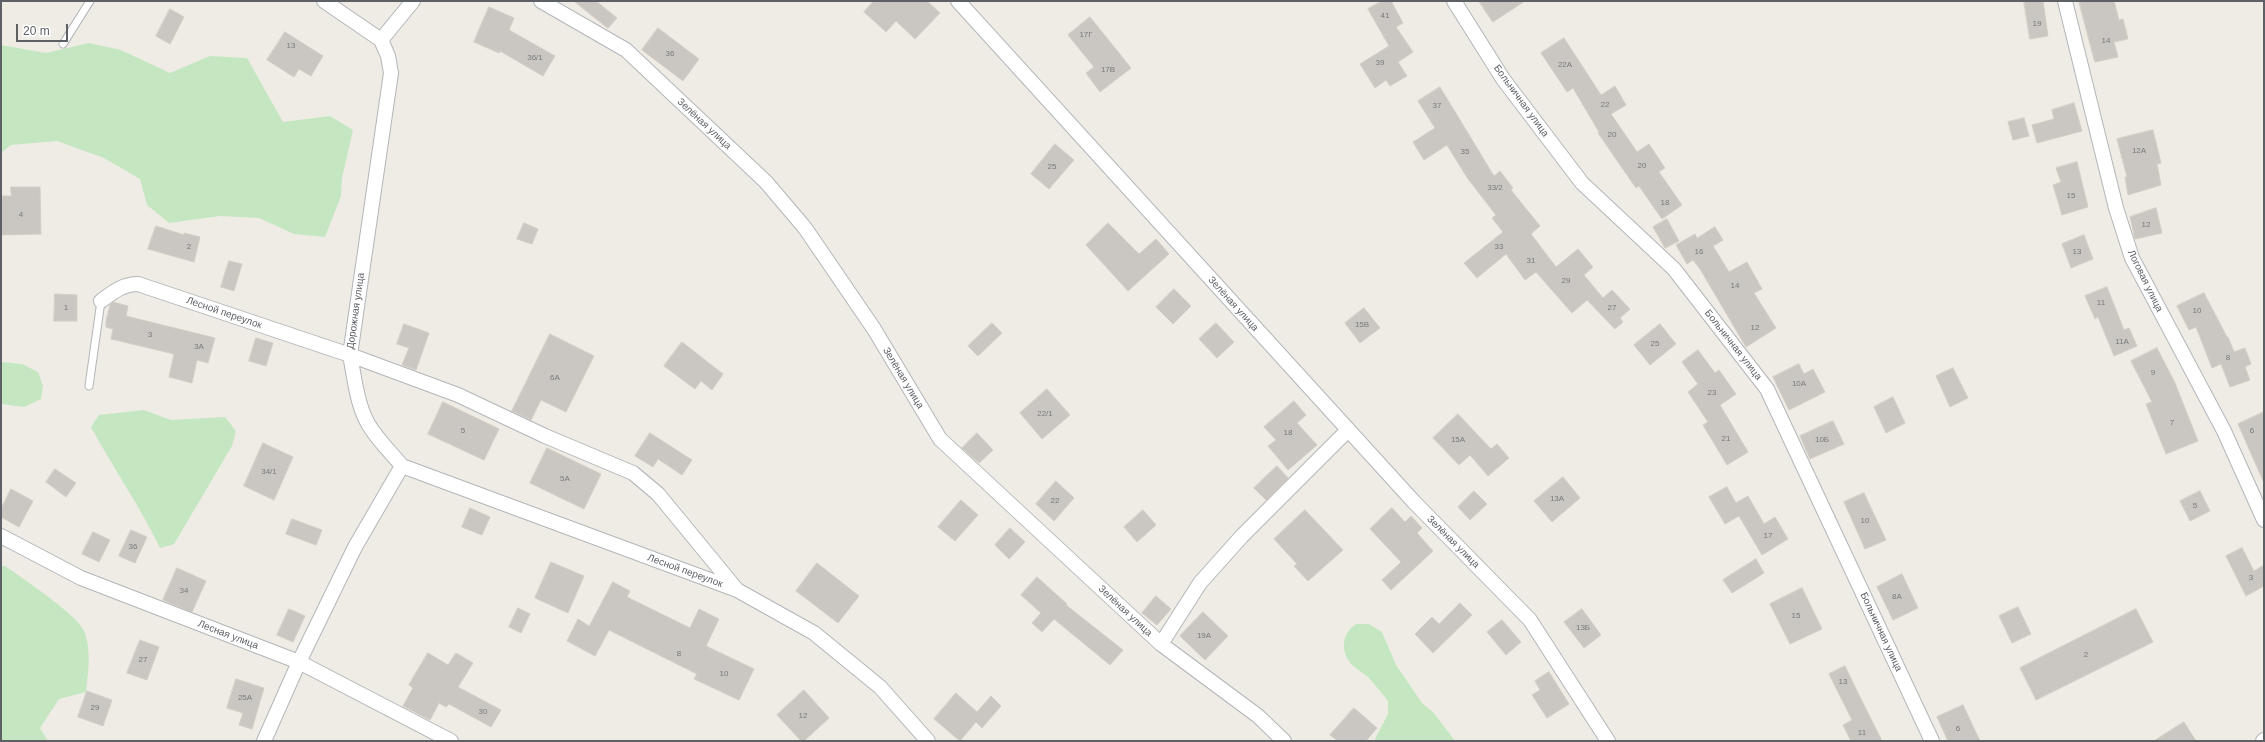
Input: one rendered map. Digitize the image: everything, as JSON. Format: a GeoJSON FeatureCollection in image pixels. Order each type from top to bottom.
{"type":"FeatureCollection","features":[{"type":"Feature","properties":{"kind":"street"},"geometry":{"type":"LineString","coordinates":[[324,1],[381,40],[413,1]]}},
{"type":"Feature","properties":{"kind":"street","name":"Зелёная улица"},"geometry":{"type":"LineString","coordinates":[[542,1],[626,50],[766,182],[805,228],[870,322],[940,439],[1161,644],[1258,716],[1284,741]]}},
{"type":"Feature","properties":{"kind":"street","name":"Зелёная улица"},"geometry":{"type":"LineString","coordinates":[[958,1],[1414,502],[1530,620],[1608,741]]}},
{"type":"Feature","properties":{"kind":"street","name":"Больничная улица"},"geometry":{"type":"LineString","coordinates":[[1454,1],[1503,79],[1582,183],[1674,269],[1767,389],[1932,741]]}},
{"type":"Feature","properties":{"kind":"street","name":"Логовая улица"},"geometry":{"type":"LineString","coordinates":[[2065,1],[2116,208],[2132,258],[2224,431],[2264,520]]}},
{"type":"Feature","properties":{"kind":"street","name":"Дорожная улица"},"geometry":{"type":"LineString","coordinates":[[381,40],[388,56],[391,74],[350,356],[359,398],[371,429],[402,466]]}},
{"type":"Feature","properties":{"kind":"street","name":"Лесной переулок"},"geometry":{"type":"LineString","coordinates":[[101,301],[119,288],[129,284],[138,284],[350,356],[458,395],[545,436],[633,473],[658,494],[738,590]]}},
{"type":"Feature","properties":{"kind":"street"},"geometry":{"type":"LineString","coordinates":[[1161,644],[1200,583],[1242,536],[1348,430]]}},
{"type":"Feature","properties":{"kind":"street"},"geometry":{"type":"LineString","coordinates":[[264,741],[299,662],[355,547],[402,466]]}},
{"type":"Feature","properties":{"kind":"street","name":"Лесной переулок"},"geometry":{"type":"LineString","coordinates":[[402,466],[738,590],[814,633],[880,687],[928,741]]}},
{"type":"Feature","properties":{"kind":"street","name":"Лесная улица"},"geometry":{"type":"LineString","coordinates":[[1,536],[81,578],[299,662],[452,741]]}},
{"type":"Feature","properties":{"kind":"lane"},"geometry":{"type":"LineString","coordinates":[[63,44],[90,1]]}},
{"type":"Feature","properties":{"kind":"lane"},"geometry":{"type":"LineString","coordinates":[[88,386],[101,301]]}},
{"type":"Feature","properties":{"kind":"green space"},"geometry":{"type":"Polygon","coordinates":[[[89,43],[121,50],[170,73],[210,56],[247,58],[283,122],[330,116],[353,130],[342,178],[341,196],[325,237],[294,234],[259,218],[220,216],[169,223],[147,205],[140,179],[104,158],[57,141],[11,145],[1,153],[1,45],[46,53],[89,43]]]}},
{"type":"Feature","properties":{"kind":"green space"},"geometry":{"type":"Polygon","coordinates":[[[1,362],[22,364],[38,372],[43,386],[41,399],[24,407],[1,404],[1,362]]]}},
{"type":"Feature","properties":{"kind":"green space"},"geometry":{"type":"Polygon","coordinates":[[[144,410],[171,420],[225,417],[236,431],[232,446],[174,544],[160,548],[144,517],[91,427],[99,415],[144,410]]]}},
{"type":"Feature","properties":{"kind":"green space"},"geometry":{"type":"Polygon","coordinates":[[[1,566],[5,566],[36,587],[72,616],[80,624],[84,631],[89,654],[86,692],[59,699],[40,728],[48,741],[1,741],[1,566]]]}},
{"type":"Feature","properties":{"kind":"green space"},"geometry":{"type":"Polygon","coordinates":[[[1356,624],[1369,624],[1382,632],[1396,665],[1422,703],[1434,713],[1455,741],[1374,741],[1388,714],[1388,701],[1368,677],[1353,666],[1346,655],[1344,650],[1345,638],[1347,633],[1356,624]]]}},
{"type":"Feature","properties":{"kind":"building"},"geometry":{"type":"Polygon","coordinates":[[[574,1],[596,1],[617,18],[608,28],[574,1]]]}},
{"type":"Feature","properties":{"kind":"building"},"geometry":{"type":"Polygon","coordinates":[[[874,1],[927,1],[940,13],[915,39],[896,21],[886,32],[864,12],[874,1]]]}},
{"type":"Feature","properties":{"kind":"building"},"geometry":{"type":"Polygon","coordinates":[[[1382,1],[1391,1],[1403,23],[1396,27],[1413,52],[1398,62],[1407,76],[1390,86],[1386,80],[1375,88],[1360,64],[1389,46],[1368,9],[1382,1]]]}},
{"type":"Feature","properties":{"kind":"building"},"geometry":{"type":"Polygon","coordinates":[[[1479,1],[1525,1],[1493,22],[1479,1]]]}},
{"type":"Feature","properties":{"kind":"building"},"geometry":{"type":"Polygon","coordinates":[[[2024,1],[2043,1],[2048,36],[2030,39],[2024,1]]]}},
{"type":"Feature","properties":{"kind":"building"},"geometry":{"type":"Polygon","coordinates":[[[2079,1],[2114,1],[2119,20],[2123,19],[2128,39],[2114,42],[2118,57],[2095,62],[2079,1]]]}},
{"type":"Feature","properties":{"kind":"building"},"geometry":{"type":"Polygon","coordinates":[[[489,7],[514,18],[509,30],[555,56],[543,76],[500,51],[499,53],[474,42],[489,7]]]}},
{"type":"Feature","properties":{"kind":"building"},"geometry":{"type":"Polygon","coordinates":[[[170,9],[184,17],[170,44],[156,36],[170,9]]]}},
{"type":"Feature","properties":{"kind":"building"},"geometry":{"type":"Polygon","coordinates":[[[1090,17],[1131,68],[1100,92],[1086,73],[1094,67],[1068,35],[1090,17]]]}},
{"type":"Feature","properties":{"kind":"building"},"geometry":{"type":"Polygon","coordinates":[[[658,28],[699,59],[683,81],[642,50],[658,28]]]}},
{"type":"Feature","properties":{"kind":"building"},"geometry":{"type":"Polygon","coordinates":[[[285,32],[323,56],[311,76],[299,69],[294,77],[267,60],[285,32]]]}},
{"type":"Feature","properties":{"kind":"building"},"geometry":{"type":"Polygon","coordinates":[[[1564,38],[1601,95],[1615,86],[1626,105],[1611,114],[1637,152],[1649,144],[1665,168],[1659,172],[1682,205],[1662,219],[1639,186],[1636,188],[1598,133],[1599,132],[1573,88],[1567,92],[1541,53],[1564,38]]]}},
{"type":"Feature","properties":{"kind":"building"},"geometry":{"type":"Polygon","coordinates":[[[1440,87],[1494,176],[1500,171],[1513,188],[1511,190],[1540,226],[1531,234],[1556,267],[1578,249],[1593,267],[1584,275],[1603,298],[1612,290],[1630,309],[1620,318],[1623,322],[1615,329],[1587,300],[1572,313],[1536,272],[1525,280],[1506,254],[1477,278],[1464,263],[1503,232],[1492,218],[1496,215],[1468,179],[1447,145],[1424,160],[1413,142],[1435,128],[1418,101],[1440,87]]]}},
{"type":"Feature","properties":{"kind":"building"},"geometry":{"type":"Polygon","coordinates":[[[2074,103],[2082,131],[2037,143],[2032,125],[2054,119],[2052,110],[2074,103]]]}},
{"type":"Feature","properties":{"kind":"building"},"geometry":{"type":"Polygon","coordinates":[[[2024,118],[2029,136],[2013,140],[2008,122],[2024,118]]]}},
{"type":"Feature","properties":{"kind":"building"},"geometry":{"type":"Polygon","coordinates":[[[2153,130],[2161,163],[2157,164],[2161,185],[2128,195],[2125,177],[2127,177],[2117,139],[2153,130]]]}},
{"type":"Feature","properties":{"kind":"building"},"geometry":{"type":"Polygon","coordinates":[[[1055,144],[1074,160],[1049,189],[1031,174],[1055,144]]]}},
{"type":"Feature","properties":{"kind":"building"},"geometry":{"type":"Polygon","coordinates":[[[2077,162],[2088,207],[2062,215],[2053,185],[2061,182],[2056,168],[2077,162]]]}},
{"type":"Feature","properties":{"kind":"building"},"geometry":{"type":"Polygon","coordinates":[[[11,187],[40,187],[41,234],[1,235],[1,196],[11,196],[11,187]]]}},
{"type":"Feature","properties":{"kind":"building"},"geometry":{"type":"Polygon","coordinates":[[[2156,208],[2162,233],[2135,239],[2130,217],[2156,208]]]}},
{"type":"Feature","properties":{"kind":"building"},"geometry":{"type":"Polygon","coordinates":[[[1667,219],[1679,241],[1665,248],[1653,227],[1667,219]]]}},
{"type":"Feature","properties":{"kind":"building"},"geometry":{"type":"Polygon","coordinates":[[[524,223],[538,229],[532,244],[517,239],[524,223]]]}},
{"type":"Feature","properties":{"kind":"building"},"geometry":{"type":"Polygon","coordinates":[[[1108,223],[1139,254],[1156,239],[1169,254],[1128,291],[1086,245],[1108,223]]]}},
{"type":"Feature","properties":{"kind":"building"},"geometry":{"type":"Polygon","coordinates":[[[156,226],[184,235],[184,233],[200,237],[194,262],[148,249],[156,226]]]}},
{"type":"Feature","properties":{"kind":"building"},"geometry":{"type":"Polygon","coordinates":[[[1715,227],[1723,240],[1713,246],[1729,272],[1747,262],[1762,289],[1754,293],[1776,328],[1746,347],[1700,269],[1693,260],[1687,264],[1676,245],[1695,234],[1697,238],[1715,227]]]}},
{"type":"Feature","properties":{"kind":"building"},"geometry":{"type":"Polygon","coordinates":[[[2084,235],[2093,259],[2071,268],[2062,244],[2084,235]]]}},
{"type":"Feature","properties":{"kind":"building"},"geometry":{"type":"Polygon","coordinates":[[[229,261],[242,264],[234,291],[221,287],[229,261]]]}},
{"type":"Feature","properties":{"kind":"building"},"geometry":{"type":"Polygon","coordinates":[[[2107,287],[2124,330],[2129,328],[2137,346],[2114,356],[2098,317],[2095,319],[2085,296],[2107,287]]]}},
{"type":"Feature","properties":{"kind":"building"},"geometry":{"type":"Polygon","coordinates":[[[1174,289],[1191,306],[1173,324],[1156,307],[1174,289]]]}},
{"type":"Feature","properties":{"kind":"building"},"geometry":{"type":"Polygon","coordinates":[[[2204,293],[2228,337],[2234,352],[2245,348],[2251,364],[2245,367],[2250,380],[2230,387],[2221,364],[2212,368],[2196,327],[2189,330],[2177,306],[2204,293]]]}},
{"type":"Feature","properties":{"kind":"building"},"geometry":{"type":"Polygon","coordinates":[[[55,294],[77,295],[77,321],[54,321],[55,294]]]}},
{"type":"Feature","properties":{"kind":"building"},"geometry":{"type":"Polygon","coordinates":[[[113,302],[128,306],[126,316],[215,338],[208,363],[197,360],[192,383],[169,377],[174,354],[111,339],[113,329],[106,327],[106,321],[110,305],[113,302]]]}},
{"type":"Feature","properties":{"kind":"building"},"geometry":{"type":"Polygon","coordinates":[[[1364,308],[1380,328],[1360,343],[1345,323],[1364,308]]]}},
{"type":"Feature","properties":{"kind":"building"},"geometry":{"type":"Polygon","coordinates":[[[992,323],[1002,333],[978,356],[968,346],[992,323]]]}},
{"type":"Feature","properties":{"kind":"building"},"geometry":{"type":"Polygon","coordinates":[[[1216,323],[1234,342],[1217,358],[1199,339],[1216,323]]]}},
{"type":"Feature","properties":{"kind":"building"},"geometry":{"type":"Polygon","coordinates":[[[404,324],[429,333],[416,370],[402,365],[409,348],[397,344],[404,324]]]}},
{"type":"Feature","properties":{"kind":"building"},"geometry":{"type":"Polygon","coordinates":[[[1660,324],[1676,344],[1650,365],[1634,345],[1660,324]]]}},
{"type":"Feature","properties":{"kind":"building"},"geometry":{"type":"Polygon","coordinates":[[[550,334],[594,356],[566,412],[541,400],[531,420],[512,411],[550,334]]]}},
{"type":"Feature","properties":{"kind":"building"},"geometry":{"type":"Polygon","coordinates":[[[256,338],[273,343],[266,366],[249,361],[256,338]]]}},
{"type":"Feature","properties":{"kind":"building"},"geometry":{"type":"Polygon","coordinates":[[[682,342],[723,374],[712,390],[701,381],[695,389],[664,366],[682,342]]]}},
{"type":"Feature","properties":{"kind":"building"},"geometry":{"type":"Polygon","coordinates":[[[2157,348],[2175,383],[2198,441],[2166,454],[2146,404],[2152,402],[2131,361],[2157,348]]]}},
{"type":"Feature","properties":{"kind":"building"},"geometry":{"type":"Polygon","coordinates":[[[1698,350],[1715,373],[1719,370],[1736,394],[1720,405],[1748,452],[1727,465],[1703,425],[1708,422],[1688,392],[1698,384],[1682,362],[1698,350]]]}},
{"type":"Feature","properties":{"kind":"building"},"geometry":{"type":"Polygon","coordinates":[[[1799,364],[1804,374],[1813,369],[1825,392],[1789,410],[1773,377],[1799,364]]]}},
{"type":"Feature","properties":{"kind":"building"},"geometry":{"type":"Polygon","coordinates":[[[1953,368],[1968,398],[1950,407],[1936,376],[1953,368]]]}},
{"type":"Feature","properties":{"kind":"building"},"geometry":{"type":"Polygon","coordinates":[[[1047,389],[1070,415],[1042,439],[1020,413],[1047,389]]]}},
{"type":"Feature","properties":{"kind":"building"},"geometry":{"type":"Polygon","coordinates":[[[1893,397],[1905,423],[1886,433],[1874,407],[1893,397]]]}},
{"type":"Feature","properties":{"kind":"building"},"geometry":{"type":"Polygon","coordinates":[[[1294,401],[1306,415],[1297,423],[1317,445],[1288,470],[1268,446],[1276,440],[1264,427],[1294,401]]]}},
{"type":"Feature","properties":{"kind":"building"},"geometry":{"type":"Polygon","coordinates":[[[443,402],[499,429],[484,460],[428,434],[443,402]]]}},
{"type":"Feature","properties":{"kind":"building"},"geometry":{"type":"Polygon","coordinates":[[[2264,412],[2264,483],[2238,424],[2264,412]]]}},
{"type":"Feature","properties":{"kind":"building"},"geometry":{"type":"Polygon","coordinates":[[[1458,414],[1491,449],[1497,444],[1509,458],[1488,476],[1470,455],[1459,465],[1433,438],[1458,414]]]}},
{"type":"Feature","properties":{"kind":"building"},"geometry":{"type":"Polygon","coordinates":[[[1833,421],[1844,444],[1810,459],[1800,436],[1833,421]]]}},
{"type":"Feature","properties":{"kind":"building"},"geometry":{"type":"Polygon","coordinates":[[[650,433],[692,460],[682,475],[658,459],[653,467],[635,456],[650,433]]]}},
{"type":"Feature","properties":{"kind":"building"},"geometry":{"type":"Polygon","coordinates":[[[977,433],[993,450],[979,463],[962,448],[977,433]]]}},
{"type":"Feature","properties":{"kind":"building"},"geometry":{"type":"Polygon","coordinates":[[[263,443],[293,457],[274,500],[244,486],[263,443]]]}},
{"type":"Feature","properties":{"kind":"building"},"geometry":{"type":"Polygon","coordinates":[[[547,448],[601,474],[584,509],[530,483],[547,448]]]}},
{"type":"Feature","properties":{"kind":"building"},"geometry":{"type":"Polygon","coordinates":[[[1277,466],[1288,478],[1266,500],[1254,488],[1277,466]]]}},
{"type":"Feature","properties":{"kind":"building"},"geometry":{"type":"Polygon","coordinates":[[[55,469],[76,483],[66,497],[46,482],[55,469]]]}},
{"type":"Feature","properties":{"kind":"building"},"geometry":{"type":"Polygon","coordinates":[[[1563,477],[1580,498],[1552,522],[1534,501],[1563,477]]]}},
{"type":"Feature","properties":{"kind":"building"},"geometry":{"type":"Polygon","coordinates":[[[1056,481],[1074,498],[1054,521],[1036,504],[1056,481]]]}},
{"type":"Feature","properties":{"kind":"building"},"geometry":{"type":"Polygon","coordinates":[[[1727,487],[1736,503],[1748,496],[1764,524],[1775,517],[1788,539],[1762,555],[1739,516],[1725,524],[1709,497],[1727,487]]]}},
{"type":"Feature","properties":{"kind":"building"},"geometry":{"type":"Polygon","coordinates":[[[11,489],[33,501],[19,527],[1,517],[1,509],[11,489]]]}},
{"type":"Feature","properties":{"kind":"building"},"geometry":{"type":"Polygon","coordinates":[[[1474,491],[1487,504],[1470,520],[1458,507],[1474,491]]]}},
{"type":"Feature","properties":{"kind":"building"},"geometry":{"type":"Polygon","coordinates":[[[2200,491],[2210,511],[2190,521],[2180,501],[2200,491]]]}},
{"type":"Feature","properties":{"kind":"building"},"geometry":{"type":"Polygon","coordinates":[[[1864,493],[1886,540],[1865,549],[1844,502],[1864,493]]]}},
{"type":"Feature","properties":{"kind":"building"},"geometry":{"type":"Polygon","coordinates":[[[961,500],[978,515],[955,541],[938,527],[961,500]]]}},
{"type":"Feature","properties":{"kind":"building"},"geometry":{"type":"Polygon","coordinates":[[[470,508],[490,517],[482,535],[462,527],[470,508]]]}},
{"type":"Feature","properties":{"kind":"building"},"geometry":{"type":"Polygon","coordinates":[[[1392,508],[1405,522],[1411,516],[1422,528],[1417,533],[1433,551],[1391,590],[1382,580],[1401,562],[1370,529],[1392,508]]]}},
{"type":"Feature","properties":{"kind":"building"},"geometry":{"type":"Polygon","coordinates":[[[1143,510],[1156,525],[1137,542],[1124,527],[1143,510]]]}},
{"type":"Feature","properties":{"kind":"building"},"geometry":{"type":"Polygon","coordinates":[[[1305,510],[1343,550],[1308,581],[1294,566],[1297,564],[1274,539],[1305,510]]]}},
{"type":"Feature","properties":{"kind":"building"},"geometry":{"type":"Polygon","coordinates":[[[292,519],[322,530],[316,545],[286,534],[292,519]]]}},
{"type":"Feature","properties":{"kind":"building"},"geometry":{"type":"Polygon","coordinates":[[[1010,528],[1025,542],[1009,559],[995,545],[1010,528]]]}},
{"type":"Feature","properties":{"kind":"building"},"geometry":{"type":"Polygon","coordinates":[[[131,530],[147,537],[135,563],[119,556],[131,530]]]}},
{"type":"Feature","properties":{"kind":"building"},"geometry":{"type":"Polygon","coordinates":[[[93,532],[110,540],[99,562],[82,554],[93,532]]]}},
{"type":"Feature","properties":{"kind":"building"},"geometry":{"type":"Polygon","coordinates":[[[2242,548],[2254,571],[2264,565],[2264,586],[2246,596],[2226,556],[2242,548]]]}},
{"type":"Feature","properties":{"kind":"building"},"geometry":{"type":"Polygon","coordinates":[[[1756,559],[1764,573],[1732,593],[1723,580],[1756,559]]]}},
{"type":"Feature","properties":{"kind":"building"},"geometry":{"type":"Polygon","coordinates":[[[551,562],[584,576],[568,613],[535,598],[551,562]]]}},
{"type":"Feature","properties":{"kind":"building"},"geometry":{"type":"Polygon","coordinates":[[[817,563],[859,596],[838,623],[796,591],[817,563]]]}},
{"type":"Feature","properties":{"kind":"building"},"geometry":{"type":"Polygon","coordinates":[[[177,568],[206,581],[192,612],[163,600],[177,568]]]}},
{"type":"Feature","properties":{"kind":"building"},"geometry":{"type":"Polygon","coordinates":[[[1902,574],[1918,608],[1893,620],[1877,587],[1902,574]]]}},
{"type":"Feature","properties":{"kind":"building"},"geometry":{"type":"Polygon","coordinates":[[[1037,577],[1067,604],[1066,605],[1123,650],[1110,665],[1054,619],[1042,632],[1032,623],[1041,613],[1021,595],[1037,577]]]}},
{"type":"Feature","properties":{"kind":"building"},"geometry":{"type":"Polygon","coordinates":[[[613,582],[630,591],[627,597],[690,628],[699,609],[719,619],[706,646],[754,669],[739,700],[694,679],[697,674],[609,630],[595,656],[567,641],[578,619],[589,626],[613,582]]]}},
{"type":"Feature","properties":{"kind":"building"},"geometry":{"type":"Polygon","coordinates":[[[1802,588],[1822,629],[1790,644],[1770,604],[1802,588]]]}},
{"type":"Feature","properties":{"kind":"building"},"geometry":{"type":"Polygon","coordinates":[[[1156,596],[1171,609],[1157,625],[1142,613],[1156,596]]]}},
{"type":"Feature","properties":{"kind":"building"},"geometry":{"type":"Polygon","coordinates":[[[1460,603],[1472,615],[1433,653],[1415,634],[1432,617],[1439,624],[1460,603]]]}},
{"type":"Feature","properties":{"kind":"building"},"geometry":{"type":"Polygon","coordinates":[[[2018,607],[2031,634],[2012,643],[1999,616],[2018,607]]]}},
{"type":"Feature","properties":{"kind":"building"},"geometry":{"type":"Polygon","coordinates":[[[518,608],[530,614],[521,633],[509,627],[518,608]]]}},
{"type":"Feature","properties":{"kind":"building"},"geometry":{"type":"Polygon","coordinates":[[[289,609],[305,616],[293,642],[277,635],[289,609]]]}},
{"type":"Feature","properties":{"kind":"building"},"geometry":{"type":"Polygon","coordinates":[[[1582,609],[1601,635],[1584,648],[1564,622],[1582,609]]]}},
{"type":"Feature","properties":{"kind":"building"},"geometry":{"type":"Polygon","coordinates":[[[2136,609],[2153,642],[2036,700],[2020,668],[2136,609]]]}},
{"type":"Feature","properties":{"kind":"building"},"geometry":{"type":"Polygon","coordinates":[[[1203,612],[1228,636],[1205,660],[1180,636],[1203,612]]]}},
{"type":"Feature","properties":{"kind":"building"},"geometry":{"type":"Polygon","coordinates":[[[1502,620],[1521,642],[1506,655],[1487,632],[1502,620]]]}},
{"type":"Feature","properties":{"kind":"building"},"geometry":{"type":"Polygon","coordinates":[[[140,640],[159,647],[147,680],[127,673],[140,640]]]}},
{"type":"Feature","properties":{"kind":"building"},"geometry":{"type":"Polygon","coordinates":[[[428,653],[448,665],[456,653],[473,663],[458,687],[501,710],[491,727],[449,704],[446,707],[439,703],[430,720],[403,706],[413,688],[409,685],[428,653]]]}},
{"type":"Feature","properties":{"kind":"building"},"geometry":{"type":"Polygon","coordinates":[[[1845,666],[1882,741],[1851,741],[1843,725],[1852,720],[1829,674],[1845,666]]]}},
{"type":"Feature","properties":{"kind":"building"},"geometry":{"type":"Polygon","coordinates":[[[1549,672],[1569,704],[1547,718],[1532,695],[1540,690],[1535,681],[1549,672]]]}},
{"type":"Feature","properties":{"kind":"building"},"geometry":{"type":"Polygon","coordinates":[[[236,679],[264,688],[252,729],[239,725],[243,713],[227,708],[236,679]]]}},
{"type":"Feature","properties":{"kind":"building"},"geometry":{"type":"Polygon","coordinates":[[[804,690],[829,718],[804,741],[801,741],[777,715],[804,690]]]}},
{"type":"Feature","properties":{"kind":"building"},"geometry":{"type":"Polygon","coordinates":[[[87,691],[112,700],[103,726],[78,717],[87,691]]]}},
{"type":"Feature","properties":{"kind":"building"},"geometry":{"type":"Polygon","coordinates":[[[956,693],[977,712],[991,696],[1001,706],[982,728],[976,722],[960,741],[934,719],[956,693]]]}},
{"type":"Feature","properties":{"kind":"building"},"geometry":{"type":"Polygon","coordinates":[[[1963,705],[1980,741],[1948,741],[1937,717],[1963,705]]]}},
{"type":"Feature","properties":{"kind":"building"},"geometry":{"type":"Polygon","coordinates":[[[1354,708],[1377,728],[1366,741],[1338,741],[1330,735],[1354,708]]]}},
{"type":"Feature","properties":{"kind":"building"},"geometry":{"type":"Polygon","coordinates":[[[2184,722],[2196,741],[2154,741],[2184,722]]]}}]}
